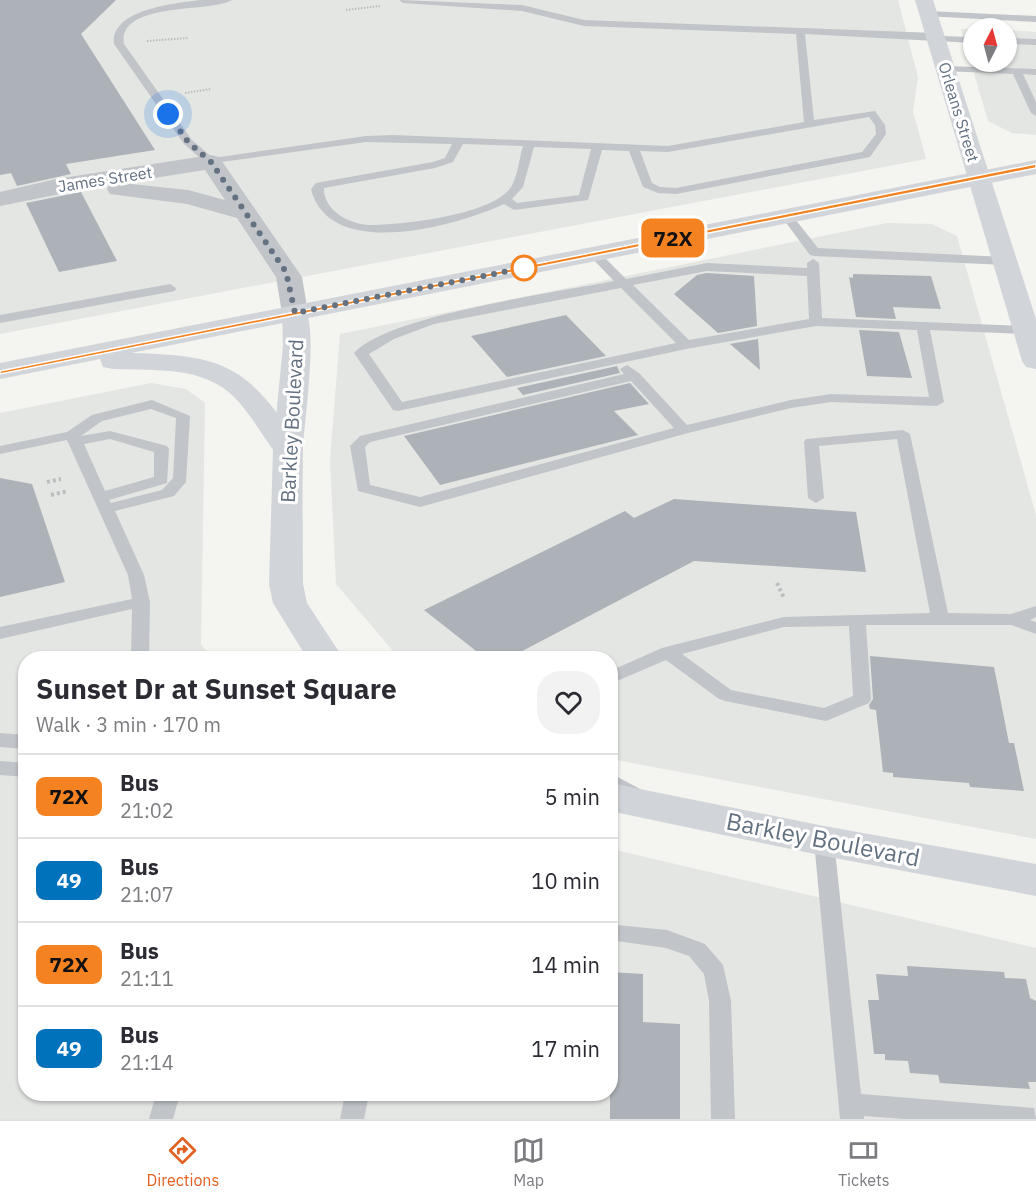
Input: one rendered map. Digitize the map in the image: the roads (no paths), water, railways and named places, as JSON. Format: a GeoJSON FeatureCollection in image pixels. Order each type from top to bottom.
{"type":"FeatureCollection","features":[{"type":"Feature","properties":{"kind":"main road","name":"Orleans Street"},"geometry":{"type":"LineString","coordinates":[[926,7],[1036,361]]}},
{"type":"Feature","properties":{"kind":"main road"},"geometry":{"type":"LineString","coordinates":[[0,371],[1036,167]]}},
{"type":"Feature","properties":{"kind":"main road","name":"Barkley Boulevard"},"geometry":{"type":"LineString","coordinates":[[295,313],[297,345],[288,449],[286,584],[290,603],[321,651]]}},
{"type":"Feature","properties":{"kind":"main road"},"geometry":{"type":"LineString","coordinates":[[60,359],[177,364],[214,372],[240,387],[288,449]]}},
{"type":"Feature","properties":{"kind":"main road","name":"Barkley Boulevard"},"geometry":{"type":"LineString","coordinates":[[618,799],[824,841],[1036,880]]}},
{"type":"Feature","properties":{"kind":"street","name":"James Street"},"geometry":{"type":"LineString","coordinates":[[0,199],[56,186],[211,162]]}},
{"type":"Feature","properties":{"kind":"street","name":"Barkley Boulevard"},"geometry":{"type":"LineString","coordinates":[[211,162],[289,277],[295,313]]}},
{"type":"Feature","properties":{"kind":"street"},"geometry":{"type":"LineString","coordinates":[[56,186],[156,192],[246,213]]}},
{"type":"Feature","properties":{"kind":"lane"},"geometry":{"type":"LineString","coordinates":[[228,0],[151,12],[125,24],[118,37],[119,44],[188,142],[211,162],[366,139],[668,149],[871,113],[880,122],[882,135],[866,155],[676,191],[658,190],[647,185],[633,148]]}},
{"type":"Feature","properties":{"kind":"lane"},"geometry":{"type":"LineString","coordinates":[[403,0],[522,8],[584,22],[963,39]]}},
{"type":"Feature","properties":{"kind":"lane"},"geometry":{"type":"LineString","coordinates":[[926,7],[1036,19]]}},
{"type":"Feature","properties":{"kind":"lane"},"geometry":{"type":"LineString","coordinates":[[800,31],[809,124]]}},
{"type":"Feature","properties":{"kind":"lane"},"geometry":{"type":"LineString","coordinates":[[1017,41],[1036,42]]}},
{"type":"Feature","properties":{"kind":"lane"},"geometry":{"type":"LineString","coordinates":[[946,69],[963,70]]}},
{"type":"Feature","properties":{"kind":"lane"},"geometry":{"type":"LineString","coordinates":[[1036,72],[1017,72],[1036,113]]}},
{"type":"Feature","properties":{"kind":"lane"},"geometry":{"type":"LineString","coordinates":[[459,141],[449,160],[435,165],[320,185],[317,189],[319,199],[335,219],[357,228],[380,229],[477,212],[506,199],[517,187],[529,144]]}},
{"type":"Feature","properties":{"kind":"lane"},"geometry":{"type":"LineString","coordinates":[[506,199],[514,207],[584,198],[597,147]]}},
{"type":"Feature","properties":{"kind":"lane"},"geometry":{"type":"LineString","coordinates":[[787,216],[814,252],[811,272],[816,322]]}},
{"type":"Feature","properties":{"kind":"lane"},"geometry":{"type":"LineString","coordinates":[[814,252],[1005,261]]}},
{"type":"Feature","properties":{"kind":"lane"},"geometry":{"type":"LineString","coordinates":[[594,254],[686,345]]}},
{"type":"Feature","properties":{"kind":"lane"},"geometry":{"type":"LineString","coordinates":[[811,272],[707,267],[623,282],[431,321],[389,336],[362,353],[398,407],[686,345],[816,322],[1026,330]]}},
{"type":"Feature","properties":{"kind":"lane"},"geometry":{"type":"LineString","coordinates":[[0,319],[171,288]]}},
{"type":"Feature","properties":{"kind":"lane"},"geometry":{"type":"LineString","coordinates":[[634,376],[365,440],[357,446],[363,488],[420,502],[684,430],[791,405],[831,398],[937,402],[923,326]]}},
{"type":"Feature","properties":{"kind":"lane"},"geometry":{"type":"LineString","coordinates":[[618,360],[684,430]]}},
{"type":"Feature","properties":{"kind":"lane"},"geometry":{"type":"LineString","coordinates":[[73,438],[98,418],[152,404],[183,416],[181,478],[168,493],[103,503]]}},
{"type":"Feature","properties":{"kind":"lane"},"geometry":{"type":"LineString","coordinates":[[816,498],[811,442],[903,434],[940,618]]}},
{"type":"Feature","properties":{"kind":"lane"},"geometry":{"type":"LineString","coordinates":[[0,450],[73,438],[110,435],[162,450],[162,480],[103,503]]}},
{"type":"Feature","properties":{"kind":"lane"},"geometry":{"type":"LineString","coordinates":[[73,438],[136,575],[141,602],[140,651]]}},
{"type":"Feature","properties":{"kind":"lane"},"geometry":{"type":"LineString","coordinates":[[0,633],[141,602]]}},
{"type":"Feature","properties":{"kind":"lane"},"geometry":{"type":"LineString","coordinates":[[1013,620],[1036,611]]}},
{"type":"Feature","properties":{"kind":"lane"},"geometry":{"type":"LineString","coordinates":[[618,674],[668,652],[784,622],[940,618],[1013,620],[1036,628]]}},
{"type":"Feature","properties":{"kind":"lane"},"geometry":{"type":"LineString","coordinates":[[668,652],[725,695],[826,715],[862,699],[857,620]]}},
{"type":"Feature","properties":{"kind":"lane"},"geometry":{"type":"LineString","coordinates":[[0,740],[18,741]]}},
{"type":"Feature","properties":{"kind":"lane"},"geometry":{"type":"LineString","coordinates":[[0,768],[18,769]]}},
{"type":"Feature","properties":{"kind":"lane"},"geometry":{"type":"LineString","coordinates":[[618,785],[654,806]]}},
{"type":"Feature","properties":{"kind":"lane"},"geometry":{"type":"LineString","coordinates":[[824,841],[852,1112],[1034,1119]]}},
{"type":"Feature","properties":{"kind":"lane"},"geometry":{"type":"LineString","coordinates":[[618,934],[667,939],[697,950],[715,971],[720,1001],[723,1119]]}},
{"type":"Feature","properties":{"kind":"lane"},"geometry":{"type":"LineString","coordinates":[[161,1119],[166,1101]]}},
{"type":"Feature","properties":{"kind":"lane"},"geometry":{"type":"LineString","coordinates":[[352,1119],[356,1101]]}}]}
